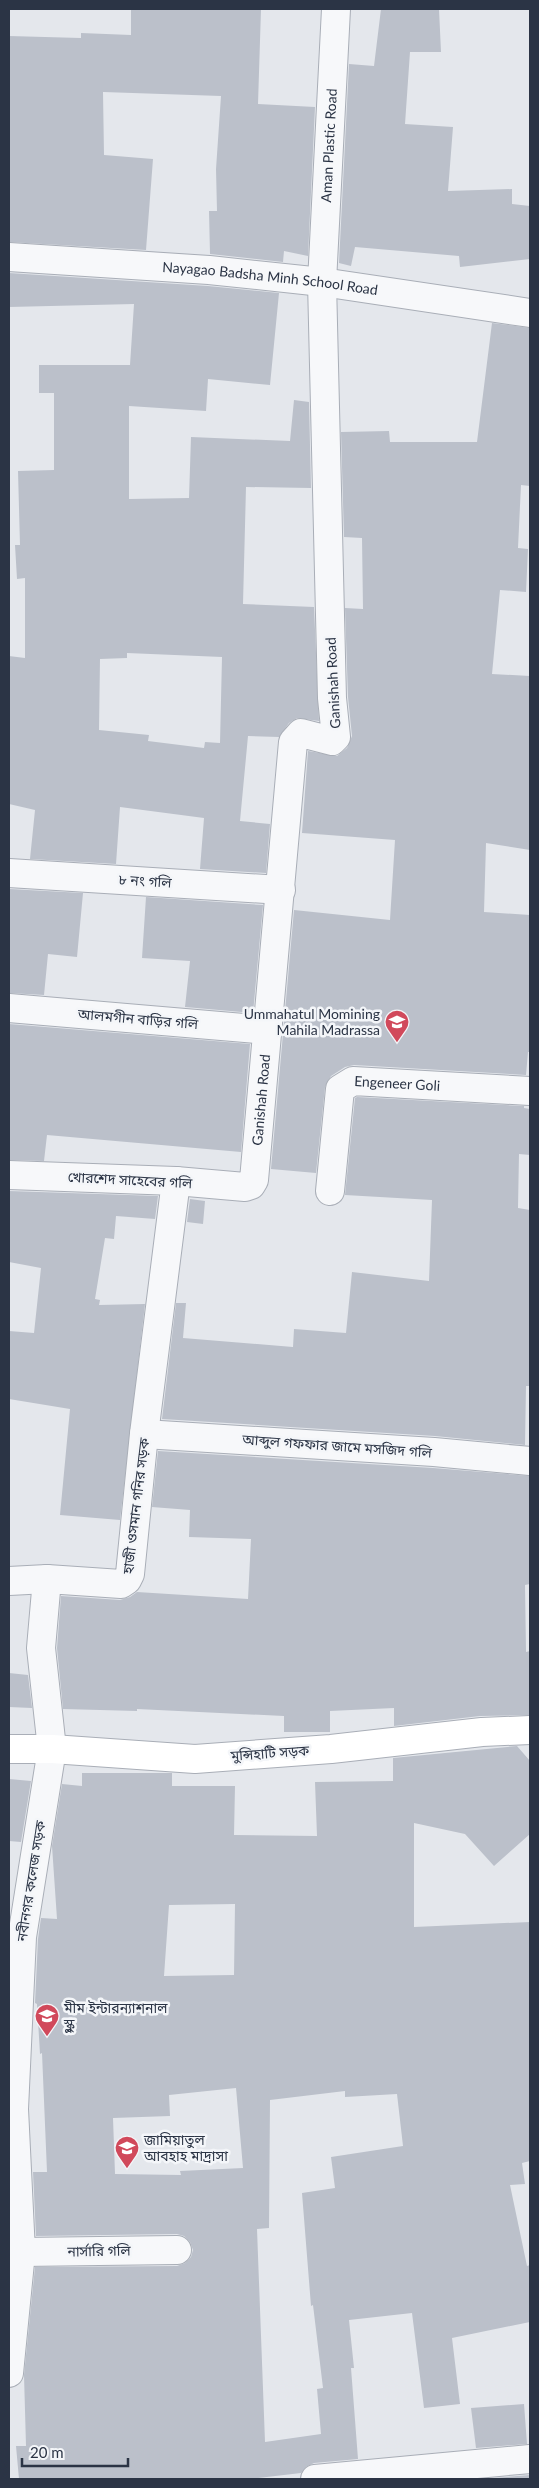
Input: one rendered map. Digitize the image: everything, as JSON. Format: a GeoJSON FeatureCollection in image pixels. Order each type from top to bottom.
{"type":"FeatureCollection","features":[{"type":"Feature","properties":{"kind":"street","name":"Aman Plastic Road"},"geometry":{"type":"LineString","coordinates":[[322,282],[336,9]]}},
{"type":"Feature","properties":{"kind":"street","name":"Nayagao Badsha Minh School Road"},"geometry":{"type":"LineString","coordinates":[[9,257],[208,270],[322,282],[530,313]]}},
{"type":"Feature","properties":{"kind":"street","name":"Ganishah Road"},"geometry":{"type":"LineString","coordinates":[[251,1185],[254,1180],[281,890],[292,742],[301,733],[332,741],[336,737],[332,698],[322,282]]}},
{"type":"Feature","properties":{"kind":"street","name":"৮ নং গলি"},"geometry":{"type":"LineString","coordinates":[[9,873],[281,890]]}},
{"type":"Feature","properties":{"kind":"street","name":"আলমগীন বাড়ির গলি"},"geometry":{"type":"LineString","coordinates":[[9,1008],[267,1030]]}},
{"type":"Feature","properties":{"kind":"street","name":"Engeneer Goli"},"geometry":{"type":"LineString","coordinates":[[330,1190],[340,1089],[346,1084],[353,1081],[530,1091]]}},
{"type":"Feature","properties":{"kind":"street","name":"খোরশেদ সাহেবের গলি"},"geometry":{"type":"LineString","coordinates":[[9,1175],[176,1181],[245,1187],[251,1185]]}},
{"type":"Feature","properties":{"kind":"street","name":"হাজী ওসমান গনির সড়ক"},"geometry":{"type":"LineString","coordinates":[[9,1581],[47,1579],[121,1584],[127,1580],[130,1574],[144,1434],[176,1181]]}},
{"type":"Feature","properties":{"kind":"street","name":"আব্দুল গফফার জামে মসজিদ গলি"},"geometry":{"type":"LineString","coordinates":[[144,1434],[434,1452],[530,1461]]}},
{"type":"Feature","properties":{"kind":"street"},"geometry":{"type":"LineString","coordinates":[[47,1579],[41,1648],[52,1749]]}},
{"type":"Feature","properties":{"kind":"street","name":"মুন্সিহাটি সড়ক"},"geometry":{"type":"LineString","coordinates":[[9,1749],[52,1749],[195,1759],[331,1749],[482,1732],[530,1730]]}},
{"type":"Feature","properties":{"kind":"street","name":"নবীনগর কলেজ সড়ক"},"geometry":{"type":"LineString","coordinates":[[9,2373],[21,2252],[11,2109],[15,1937],[52,1749]]}},
{"type":"Feature","properties":{"kind":"street","name":"নার্সারি গলি"},"geometry":{"type":"LineString","coordinates":[[21,2252],[177,2250]]}},
{"type":"Feature","properties":{"kind":"street"},"geometry":{"type":"LineString","coordinates":[[315,2479],[530,2459]]}},
{"type":"Feature","properties":{"kind":"building"},"geometry":{"type":"Polygon","coordinates":[[[131,9],[261,9],[258,104],[315,107],[308,256],[284,251],[283,262],[210,254],[209,211],[217,211],[216,169],[221,96],[103,92],[104,155],[153,159],[146,250],[9,242],[9,36],[81,38],[81,33],[131,35],[131,9]]]}},
{"type":"Feature","properties":{"kind":"building"},"geometry":{"type":"Polygon","coordinates":[[[381,9],[439,9],[441,52],[410,52],[405,124],[453,127],[448,191],[512,189],[512,204],[530,206],[530,259],[460,267],[459,256],[355,247],[351,266],[339,263],[349,64],[374,66],[381,9]]]}},
{"type":"Feature","properties":{"kind":"building"},"geometry":{"type":"Polygon","coordinates":[[[9,273],[208,286],[279,293],[270,385],[208,379],[206,411],[129,406],[129,499],[189,498],[191,437],[290,441],[294,400],[309,402],[311,488],[246,487],[243,604],[314,607],[319,721],[297,718],[289,723],[279,737],[248,736],[240,821],[270,824],[266,873],[200,869],[204,818],[120,807],[116,864],[30,859],[35,810],[9,804],[9,656],[25,658],[25,578],[17,579],[15,545],[20,545],[18,471],[54,470],[54,393],[39,393],[39,365],[130,365],[134,304],[9,307],[9,273]],[[127,653],[127,658],[100,659],[99,730],[149,735],[148,741],[204,748],[205,742],[220,743],[222,657],[127,653]]]}},
{"type":"Feature","properties":{"kind":"building"},"geometry":{"type":"Polygon","coordinates":[[[492,323],[530,328],[530,486],[521,485],[518,548],[528,549],[526,592],[500,590],[492,674],[530,676],[530,850],[486,843],[484,912],[530,915],[530,1052],[528,1052],[526,1075],[354,1065],[345,1067],[331,1076],[325,1087],[316,1173],[271,1169],[294,910],[390,920],[395,840],[302,833],[308,751],[337,756],[347,748],[352,736],[348,697],[345,608],[363,609],[362,538],[344,537],[341,432],[389,431],[390,442],[477,442],[492,323]]]}},
{"type":"Feature","properties":{"kind":"building"},"geometry":{"type":"Polygon","coordinates":[[[9,889],[83,893],[77,957],[48,954],[44,995],[9,993],[9,889]]]}},
{"type":"Feature","properties":{"kind":"building"},"geometry":{"type":"Polygon","coordinates":[[[146,897],[263,905],[253,1013],[185,1007],[190,961],[142,958],[146,897]]]}},
{"type":"Feature","properties":{"kind":"building"},"geometry":{"type":"Polygon","coordinates":[[[9,1024],[250,1044],[241,1152],[47,1135],[44,1161],[9,1160],[9,1024]]]}},
{"type":"Feature","properties":{"kind":"building"},"geometry":{"type":"Polygon","coordinates":[[[355,1098],[524,1106],[524,1108],[530,1109],[530,1155],[519,1154],[518,1208],[530,1210],[530,1386],[526,1386],[525,1445],[435,1436],[162,1419],[176,1303],[186,1303],[183,1338],[293,1347],[294,1329],[346,1333],[352,1272],[429,1281],[432,1200],[345,1195],[355,1098]]]}},
{"type":"Feature","properties":{"kind":"building"},"geometry":{"type":"Polygon","coordinates":[[[9,1191],[158,1196],[155,1219],[116,1216],[114,1239],[105,1238],[95,1299],[100,1300],[99,1305],[145,1304],[120,1520],[60,1515],[70,1409],[9,1399],[9,1331],[34,1333],[41,1268],[9,1262],[9,1191]]]}},
{"type":"Feature","properties":{"kind":"building"},"geometry":{"type":"Polygon","coordinates":[[[190,1199],[205,1201],[203,1224],[187,1222],[190,1199]]]}},
{"type":"Feature","properties":{"kind":"building"},"geometry":{"type":"Polygon","coordinates":[[[158,1451],[530,1476],[530,1584],[525,1585],[526,1652],[530,1651],[530,1715],[480,1716],[394,1726],[394,1708],[330,1711],[330,1732],[284,1732],[284,1716],[137,1709],[137,1711],[63,1709],[57,1648],[61,1596],[120,1600],[130,1597],[137,1592],[248,1599],[251,1539],[189,1537],[190,1510],[152,1507],[158,1451]]]}},
{"type":"Feature","properties":{"kind":"building"},"geometry":{"type":"Polygon","coordinates":[[[9,1673],[28,1675],[32,1708],[9,1707],[9,1673]]]}},
{"type":"Feature","properties":{"kind":"building"},"geometry":{"type":"Polygon","coordinates":[[[517,1746],[530,1761],[530,1834],[494,1866],[465,1834],[414,1823],[414,1927],[530,1922],[530,2161],[522,2163],[525,2184],[510,2185],[527,2266],[530,2265],[530,2322],[452,2338],[460,2404],[424,2408],[412,2313],[349,2320],[354,2368],[351,2368],[358,2459],[314,2463],[306,2467],[301,2473],[250,2479],[19,2479],[16,2446],[26,2446],[24,2375],[35,2267],[177,2266],[185,2263],[191,2257],[193,2250],[190,2242],[184,2236],[177,2234],[36,2236],[33,2172],[47,2172],[42,2053],[40,2054],[37,2004],[35,2003],[38,1939],[41,1918],[57,1919],[52,1846],[62,1784],[82,1786],[82,1773],[172,1773],[172,1786],[235,1786],[234,1835],[317,1836],[315,1782],[393,1781],[393,1758],[517,1746]],[[235,1904],[169,1905],[164,1976],[234,1975],[235,1904]],[[236,2088],[169,2095],[170,2116],[113,2118],[115,2174],[181,2175],[180,2171],[243,2168],[236,2088]],[[345,2091],[270,2100],[269,2228],[257,2229],[265,2442],[321,2434],[317,2389],[323,2388],[313,2305],[311,2306],[302,2193],[335,2188],[331,2157],[403,2146],[397,2094],[345,2097],[345,2091]]]}},
{"type":"Feature","properties":{"kind":"building"},"geometry":{"type":"Polygon","coordinates":[[[9,1779],[31,1781],[21,1842],[9,1841],[9,1779]]]}},
{"type":"Feature","properties":{"kind":"building"},"geometry":{"type":"Polygon","coordinates":[[[524,2404],[527,2444],[476,2448],[471,2408],[524,2404]]]}},
{"type":"Feature","properties":{"kind":"building"},"geometry":{"type":"Polygon","coordinates":[[[530,2475],[530,2479],[494,2479],[494,2478],[530,2475]]]}},
{"type":"Feature","properties":{"kind":"place","name":"Ummahatul Momining Mahila Madrassa"},"geometry":{"type":"Point","coordinates":[397,1043]}},
{"type":"Feature","properties":{"kind":"place","name":"মীম ইন্টারন্যাশনাল স্কুল"},"geometry":{"type":"Point","coordinates":[47,2037]}},
{"type":"Feature","properties":{"kind":"place","name":"জামিয়াতুল আবহাহ মাদ্রাসা"},"geometry":{"type":"Point","coordinates":[127,2169]}}]}
